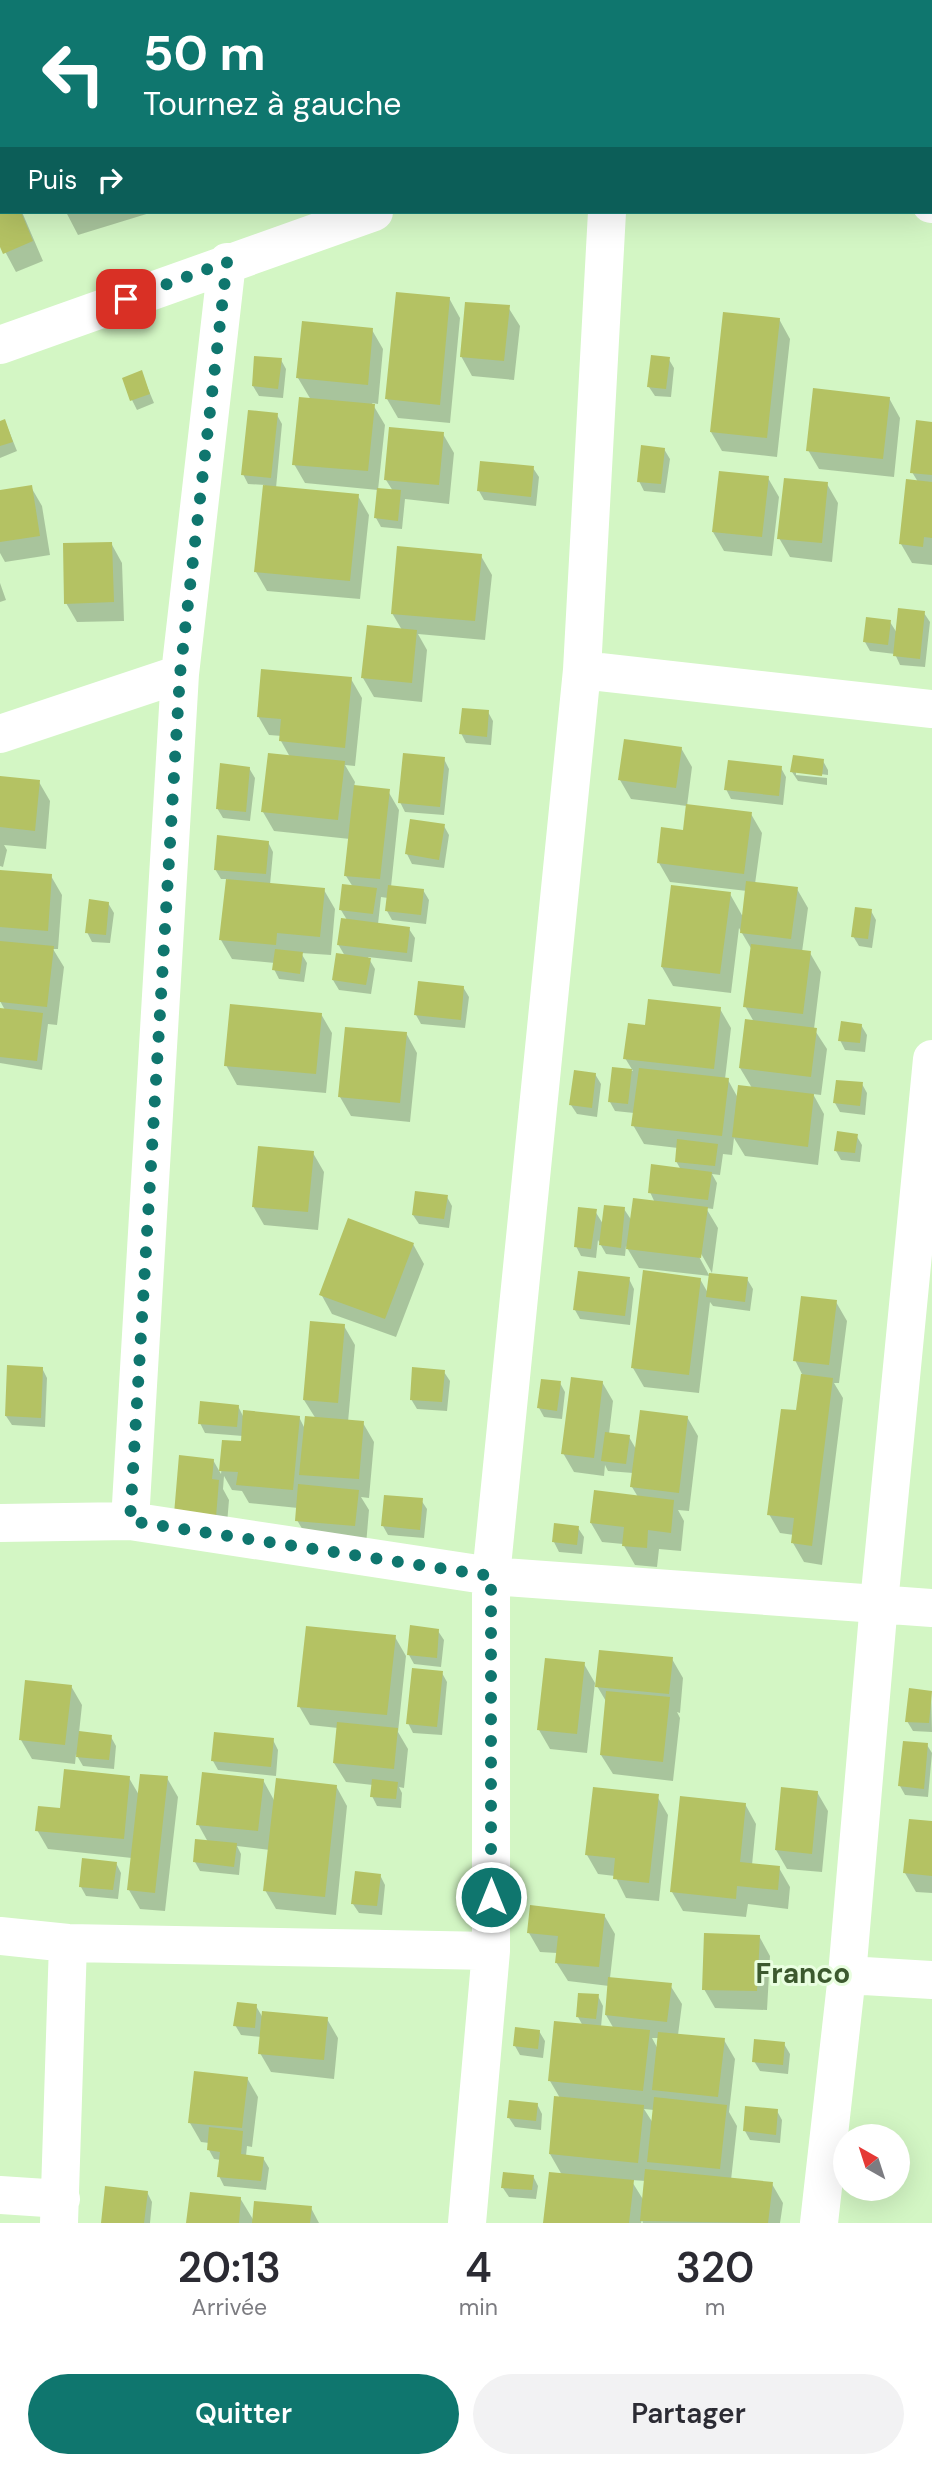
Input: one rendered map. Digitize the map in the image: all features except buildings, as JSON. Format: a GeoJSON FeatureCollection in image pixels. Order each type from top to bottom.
{"type":"FeatureCollection","features":[{"type":"Feature","properties":{"kind":"street"},"geometry":{"type":"LineString","coordinates":[[0,345],[368,214]]}},
{"type":"Feature","properties":{"kind":"street"},"geometry":{"type":"LineString","coordinates":[[467,2223],[491,1951],[491,1576],[582,670],[607,214]]}},
{"type":"Feature","properties":{"kind":"street"},"geometry":{"type":"LineString","coordinates":[[130,1521],[180,674],[227,262]]}},
{"type":"Feature","properties":{"kind":"street"},"geometry":{"type":"LineString","coordinates":[[582,670],[932,709]]}},
{"type":"Feature","properties":{"kind":"street"},"geometry":{"type":"LineString","coordinates":[[0,734],[180,674]]}},
{"type":"Feature","properties":{"kind":"street"},"geometry":{"type":"LineString","coordinates":[[819,2223],[847,1975],[879,1603],[932,1059]]}},
{"type":"Feature","properties":{"kind":"street"},"geometry":{"type":"LineString","coordinates":[[0,1523],[130,1521],[491,1576],[932,1608]]}},
{"type":"Feature","properties":{"kind":"street"},"geometry":{"type":"LineString","coordinates":[[0,1936],[68,1943],[491,1951]]}},
{"type":"Feature","properties":{"kind":"street"},"geometry":{"type":"LineString","coordinates":[[0,2195],[60,2211],[68,1943]]}},
{"type":"Feature","properties":{"kind":"street"},"geometry":{"type":"LineString","coordinates":[[847,1975],[932,1980]]}},
{"type":"Feature","properties":{"kind":"district","name":"Franco"},"geometry":{"type":"Point","coordinates":[803,1973]}},
{"type":"Feature","properties":{"kind":"route"},"geometry":{"type":"LineString","coordinates":[[126,299],[227,262],[180,674],[130,1521],[491,1576],[491,1897]]}}]}
